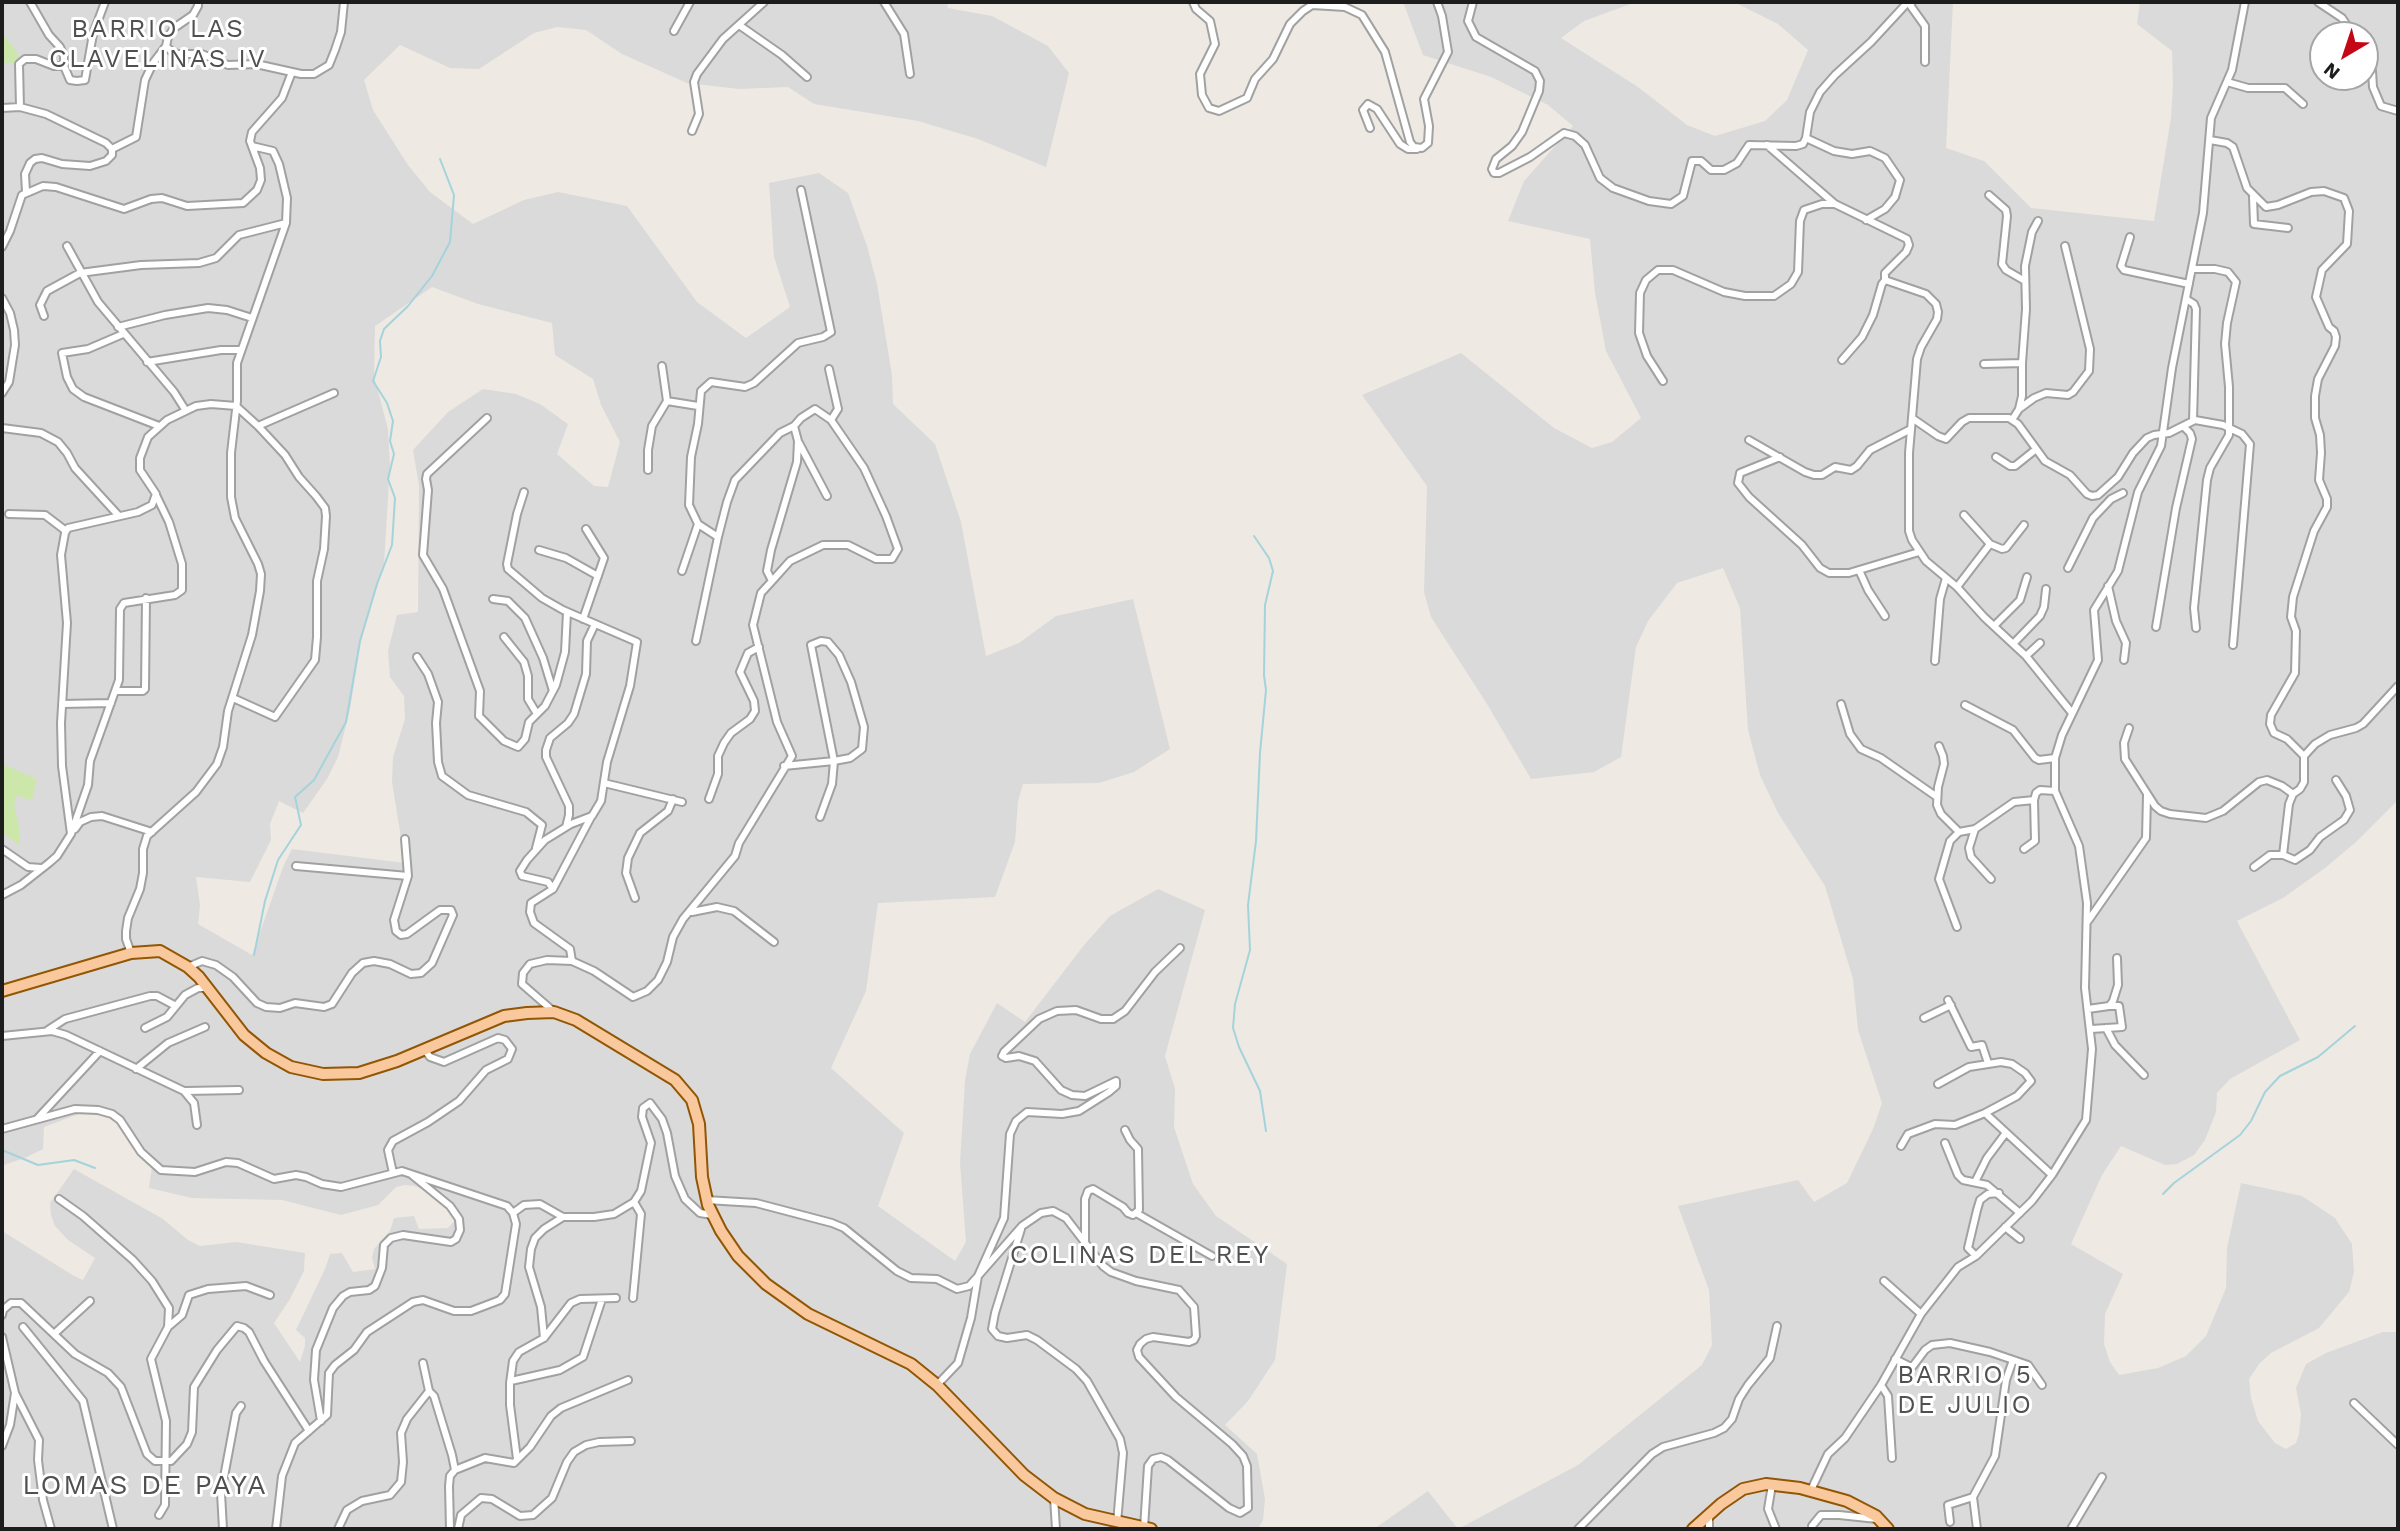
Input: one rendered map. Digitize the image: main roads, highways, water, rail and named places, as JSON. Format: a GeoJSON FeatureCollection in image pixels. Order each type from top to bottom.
{"type":"FeatureCollection","features":[{"type":"Feature","properties":{"kind":"main road"},"geometry":{"type":"LineString","coordinates":[[2,992],[131,953],[160,951],[188,967],[244,1035],[266,1053],[291,1068],[323,1074],[359,1073],[397,1062],[504,1016],[554,1012],[576,1020],[675,1080],[692,1100],[699,1124],[706,1200],[738,1256],[766,1284],[808,1314],[911,1364],[937,1385],[1024,1475],[1055,1498],[1085,1514],[1148,1528]]}},
{"type":"Feature","properties":{"kind":"main road"},"geometry":{"type":"LineString","coordinates":[[1693,1529],[1743,1489],[1772,1485],[1811,1490],[1847,1501],[1879,1520],[1888,1529]]}},
{"type":"Feature","properties":{"kind":"waterway"},"geometry":{"type":"LineString","coordinates":[[254,955],[265,901],[278,860],[301,825],[295,797],[314,780],[346,722],[360,641],[392,545],[395,498],[388,479],[394,454],[390,441],[393,421],[387,403],[373,381],[381,357],[380,341],[384,329],[408,306],[432,276],[450,242],[454,195],[440,159]]}},
{"type":"Feature","properties":{"kind":"waterway"},"geometry":{"type":"LineString","coordinates":[[1254,536],[1269,558],[1273,571],[1265,605],[1266,690],[1256,841],[1248,905],[1250,950],[1235,1004],[1233,1028],[1260,1091],[1266,1131]]}},
{"type":"Feature","properties":{"kind":"waterway"},"geometry":{"type":"LineString","coordinates":[[2163,1194],[2240,1135],[2251,1121],[2265,1092],[2280,1076],[2318,1057],[2355,1026]]}},
{"type":"Feature","properties":{"kind":"waterway"},"geometry":{"type":"LineString","coordinates":[[2,1150],[38,1165],[74,1160],[95,1168]]}},
{"type":"Feature","properties":{"kind":"district","name":"BARRIO LAS CLAVELINAS IV"},"geometry":{"type":"Point","coordinates":[158,44]}},
{"type":"Feature","properties":{"kind":"district","name":"COLINAS DEL REY"},"geometry":{"type":"Point","coordinates":[1140,1255]}},
{"type":"Feature","properties":{"kind":"district","name":"BARRIO 5 DE JULIO"},"geometry":{"type":"Point","coordinates":[1965,1390]}},
{"type":"Feature","properties":{"kind":"district","name":"LOMAS DE PAYA"},"geometry":{"type":"Point","coordinates":[145,1486]}}]}
